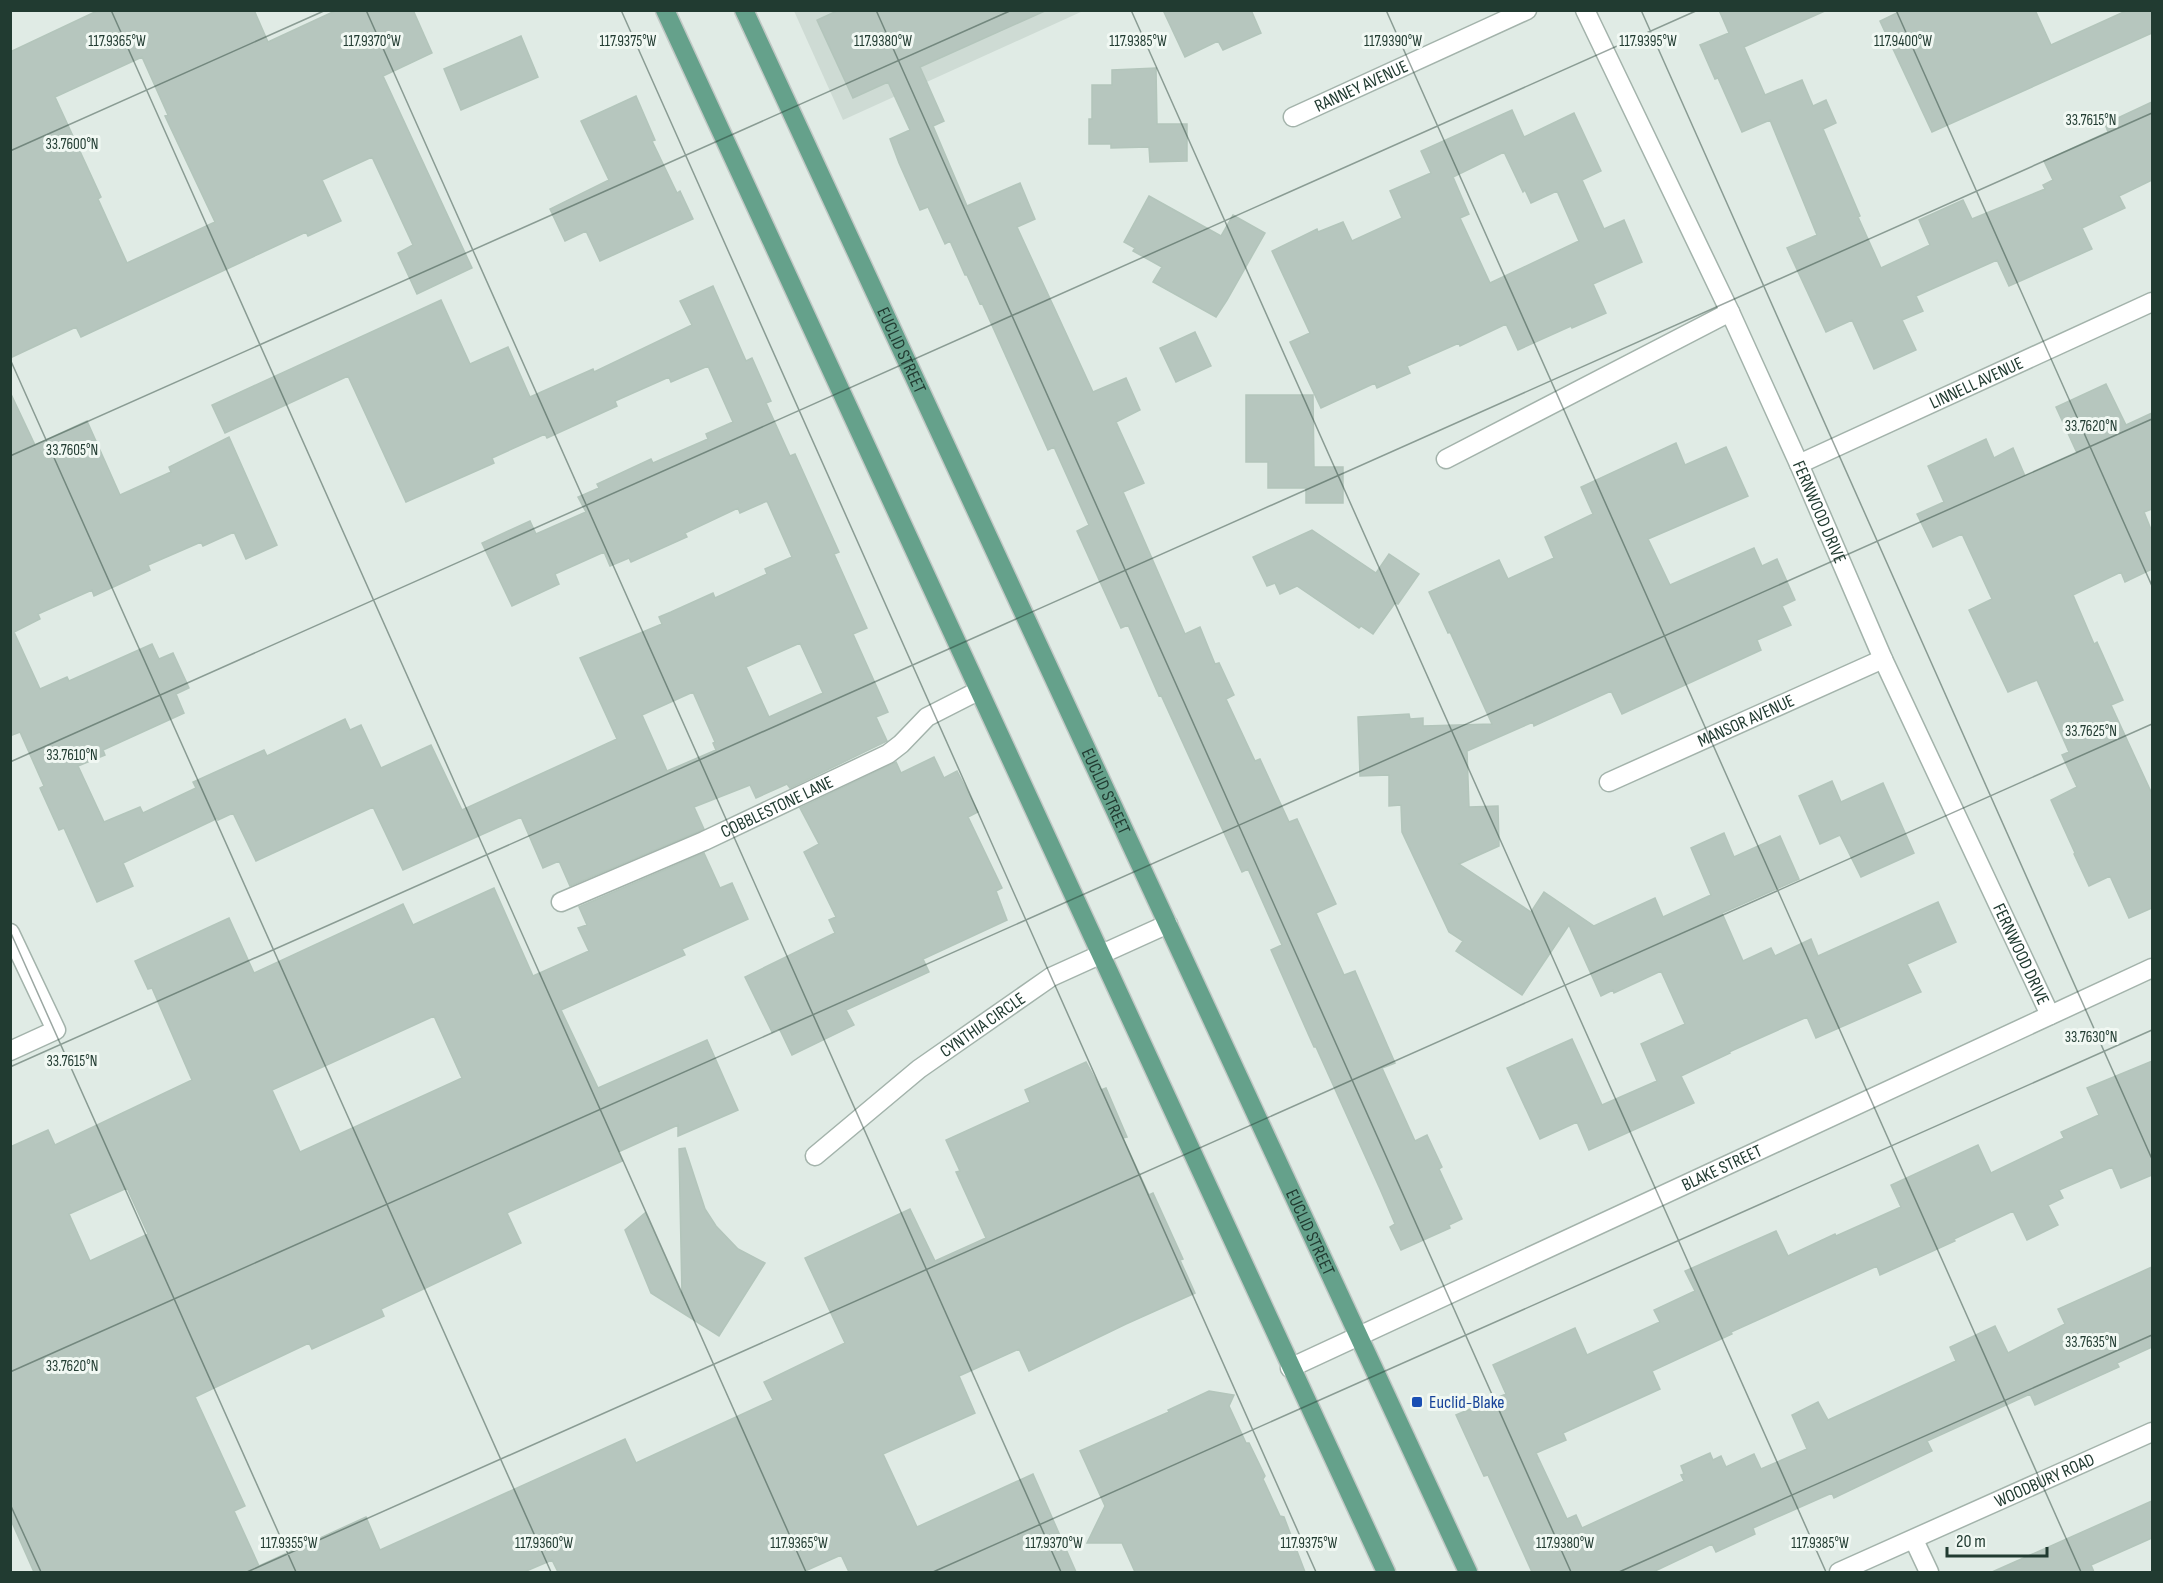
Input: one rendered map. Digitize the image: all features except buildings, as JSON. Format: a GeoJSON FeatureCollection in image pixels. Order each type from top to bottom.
{"type":"FeatureCollection","features":[{"type":"Feature","properties":{"kind":"main road"},"geometry":{"type":"LineString","coordinates":[[665,10],[1386,1572]]}},
{"type":"Feature","properties":{"kind":"main road","name":"EUCLID STREET"},"geometry":{"type":"LineString","coordinates":[[744,10],[1468,1572]]}},
{"type":"Feature","properties":{"kind":"street","name":"RANNEY AVENUE"},"geometry":{"type":"LineString","coordinates":[[1293,117],[1527,10]]}},
{"type":"Feature","properties":{"kind":"street","name":"FERNWOOD DRIVE"},"geometry":{"type":"LineString","coordinates":[[1585,10],[1730,312],[1799,464],[1882,659],[2050,1015]]}},
{"type":"Feature","properties":{"kind":"street","name":"LINNELL AVENUE"},"geometry":{"type":"LineString","coordinates":[[1799,464],[2152,302]]}},
{"type":"Feature","properties":{"kind":"street"},"geometry":{"type":"LineString","coordinates":[[1446,459],[1730,312]]}},
{"type":"Feature","properties":{"kind":"street","name":"MANSOR AVENUE"},"geometry":{"type":"LineString","coordinates":[[1609,782],[1882,659]]}},
{"type":"Feature","properties":{"kind":"street","name":"COBBLESTONE LANE"},"geometry":{"type":"LineString","coordinates":[[561,902],[704,841],[888,754],[927,717],[978,691]]}},
{"type":"Feature","properties":{"kind":"street","name":"CYNTHIA CIRCLE"},"geometry":{"type":"LineString","coordinates":[[815,1156],[919,1069],[1051,977],[1168,924]]}},
{"type":"Feature","properties":{"kind":"street"},"geometry":{"type":"LineString","coordinates":[[10,933],[56,1030],[10,1051]]}},
{"type":"Feature","properties":{"kind":"street","name":"BLAKE STREET"},"geometry":{"type":"LineString","coordinates":[[1290,1368],[2152,968]]}},
{"type":"Feature","properties":{"kind":"street","name":"WOODBURY ROAD"},"geometry":{"type":"LineString","coordinates":[[1839,1572],[2152,1432]]}},
{"type":"Feature","properties":{"kind":"street"},"geometry":{"type":"LineString","coordinates":[[1914,1540],[1929,1572]]}},
{"type":"Feature","properties":{"kind":"shaded area"},"geometry":{"type":"Polygon","coordinates":[[[794,11],[1083,11],[843,120],[794,11]]]}},
{"type":"Feature","properties":{"kind":"place","name":"Euclid-Blake"},"geometry":{"type":"Point","coordinates":[1417,1402]}}]}
